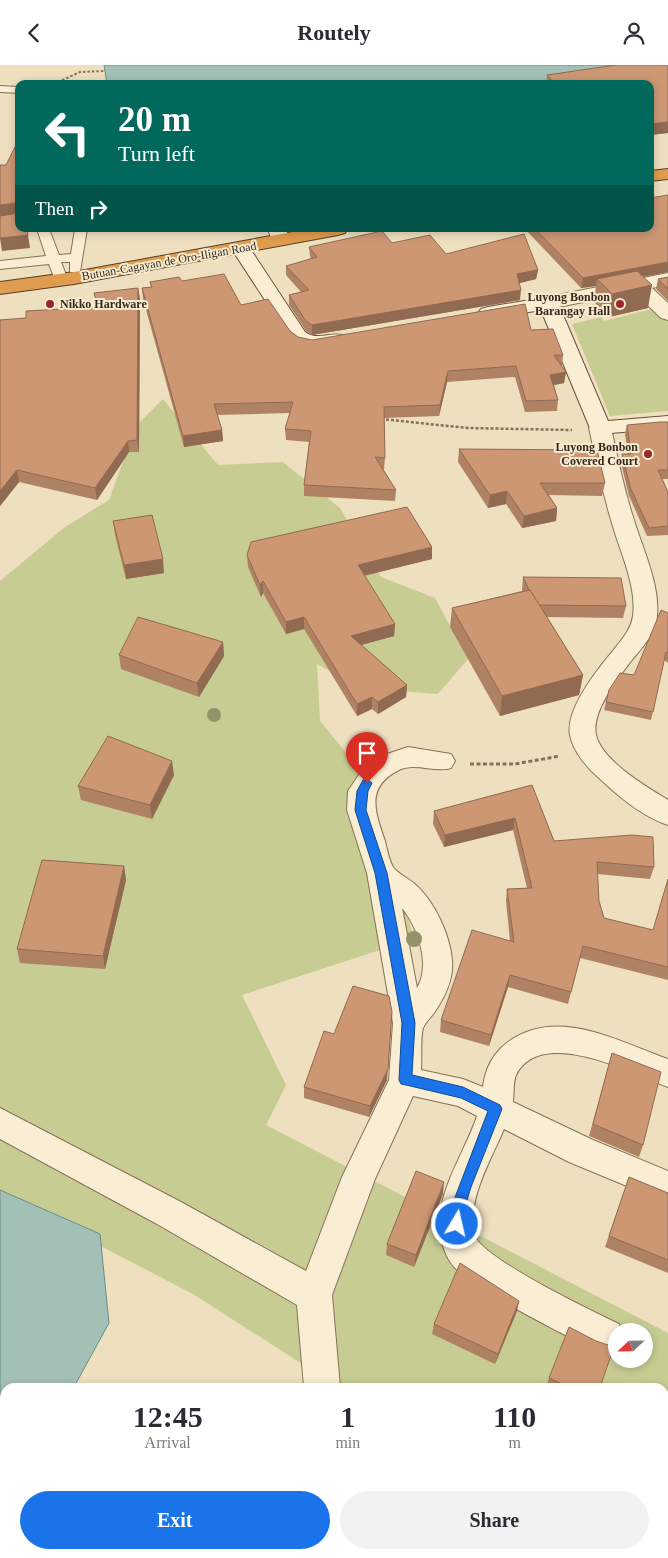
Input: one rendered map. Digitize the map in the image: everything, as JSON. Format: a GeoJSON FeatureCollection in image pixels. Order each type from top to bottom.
{"type":"FeatureCollection","features":[{"type":"Feature","properties":{"kind":"highway","name":"Butuan-Cagayan de Oro-Iligan Road"},"geometry":{"type":"LineString","coordinates":[[0,288],[68,279],[240,248],[279,235],[308,232]]}},
{"type":"Feature","properties":{"kind":"street"},"geometry":{"type":"LineString","coordinates":[[240,248],[302,340],[313,343],[352,337]]}},
{"type":"Feature","properties":{"kind":"street"},"geometry":{"type":"LineString","coordinates":[[470,317],[668,279]]}},
{"type":"Feature","properties":{"kind":"street"},"geometry":{"type":"LineString","coordinates":[[639,286],[668,315]]}},
{"type":"Feature","properties":{"kind":"street"},"geometry":{"type":"LineString","coordinates":[[548,303],[600,428],[619,509],[643,595],[645,616],[638,637],[617,662],[586,713],[582,734],[594,754],[622,784],[668,814]]}},
{"type":"Feature","properties":{"kind":"street"},"geometry":{"type":"LineString","coordinates":[[600,428],[668,422]]}},
{"type":"Feature","properties":{"kind":"street"},"geometry":{"type":"LineString","coordinates":[[322,1383],[314,1295],[359,1177],[406,1080],[408,1023],[381,873],[361,810],[362,791],[374,773],[390,763],[408,757],[442,761]]}},
{"type":"Feature","properties":{"kind":"street"},"geometry":{"type":"LineString","coordinates":[[381,873],[409,896],[423,918],[438,952],[436,979],[428,998],[408,1023]]}},
{"type":"Feature","properties":{"kind":"street"},"geometry":{"type":"LineString","coordinates":[[606,1337],[483,1269],[464,1253],[457,1235],[456,1213],[496,1109],[503,1069],[520,1050],[541,1041],[570,1041],[606,1050],[668,1073]]}},
{"type":"Feature","properties":{"kind":"street"},"geometry":{"type":"LineString","coordinates":[[406,1080],[463,1093],[580,1151],[668,1187]]}},
{"type":"Feature","properties":{"kind":"street"},"geometry":{"type":"LineString","coordinates":[[0,1123],[169,1213],[314,1295]]}},
{"type":"Feature","properties":{"kind":"lane"},"geometry":{"type":"LineString","coordinates":[[0,89],[15,90]]}},
{"type":"Feature","properties":{"kind":"lane"},"geometry":{"type":"LineString","coordinates":[[44,232],[54,260],[68,279]]}},
{"type":"Feature","properties":{"kind":"lane"},"geometry":{"type":"LineString","coordinates":[[68,279],[77,257],[81,232]]}},
{"type":"Feature","properties":{"kind":"lane"},"geometry":{"type":"LineString","coordinates":[[0,265],[77,257]]}},
{"type":"Feature","properties":{"kind":"path"},"geometry":{"type":"LineString","coordinates":[[63,80],[80,72],[105,71]]}},
{"type":"Feature","properties":{"kind":"path"},"geometry":{"type":"LineString","coordinates":[[375,415],[382,420],[468,428],[548,431],[600,428]]}},
{"type":"Feature","properties":{"kind":"path"},"geometry":{"type":"LineString","coordinates":[[442,761],[496,767],[520,765],[590,747]]}},
{"type":"Feature","properties":{"kind":"green space"},"geometry":{"type":"Polygon","coordinates":[[[656,308],[668,320],[668,411],[610,416],[572,324],[601,317],[604,321],[656,308]]]}},
{"type":"Feature","properties":{"kind":"green space"},"geometry":{"type":"Polygon","coordinates":[[[163,399],[218,465],[283,462],[340,508],[381,577],[435,598],[468,659],[438,694],[362,688],[317,664],[320,721],[362,772],[367,783],[414,939],[242,995],[286,1085],[266,1125],[649,1323],[608,1323],[608,1368],[653,1368],[653,1325],[668,1333],[668,1383],[332,1383],[193,1294],[0,1194],[0,581],[65,527],[109,500],[136,426],[163,399]]]}},
{"type":"Feature","properties":{"kind":"water"},"geometry":{"type":"Polygon","coordinates":[[[104,65],[668,65],[668,85],[654,85],[654,80],[106,80],[104,65]]]}},
{"type":"Feature","properties":{"kind":"water"},"geometry":{"type":"Polygon","coordinates":[[[0,1190],[100,1234],[109,1323],[76,1383],[0,1383],[0,1190]]]}},
{"type":"Feature","properties":{"kind":"building"},"geometry":{"type":"Polygon","coordinates":[[[616,65],[668,65],[668,122],[654,124],[654,80],[551,80],[547,75],[616,65]]]}},
{"type":"Feature","properties":{"kind":"building"},"geometry":{"type":"Polygon","coordinates":[[[15,147],[15,203],[0,205],[0,165],[6,165],[15,147]]]}},
{"type":"Feature","properties":{"kind":"building"},"geometry":{"type":"Polygon","coordinates":[[[668,195],[668,262],[583,278],[538,232],[654,232],[654,197],[668,195]]]}},
{"type":"Feature","properties":{"kind":"building"},"geometry":{"type":"Polygon","coordinates":[[[15,214],[15,232],[28,232],[28,235],[0,238],[0,216],[15,214]]]}},
{"type":"Feature","properties":{"kind":"building"},"geometry":{"type":"Polygon","coordinates":[[[383,232],[392,243],[430,235],[446,254],[524,234],[538,270],[517,274],[521,290],[312,325],[306,321],[289,295],[309,290],[286,266],[317,257],[309,247],[383,232]]]}},
{"type":"Feature","properties":{"kind":"building"},"geometry":{"type":"Polygon","coordinates":[[[637,271],[652,285],[612,294],[597,279],[637,271]]]}},
{"type":"Feature","properties":{"kind":"building"},"geometry":{"type":"Polygon","coordinates":[[[224,274],[241,305],[268,299],[290,331],[298,337],[312,340],[525,304],[531,330],[553,329],[563,355],[554,355],[566,372],[550,375],[558,400],[526,401],[516,366],[448,371],[440,405],[384,407],[385,458],[375,457],[396,490],[304,485],[311,431],[285,429],[293,402],[214,404],[222,430],[183,436],[142,288],[152,287],[150,282],[179,277],[182,281],[224,274]]]}},
{"type":"Feature","properties":{"kind":"building"},"geometry":{"type":"Polygon","coordinates":[[[668,277],[668,289],[658,279],[668,277]]]}},
{"type":"Feature","properties":{"kind":"building"},"geometry":{"type":"Polygon","coordinates":[[[138,288],[137,440],[128,441],[95,488],[17,470],[0,491],[0,320],[26,318],[26,311],[98,307],[94,293],[138,288]]]}},
{"type":"Feature","properties":{"kind":"building"},"geometry":{"type":"Polygon","coordinates":[[[668,422],[668,470],[658,470],[668,492],[668,526],[649,528],[630,487],[622,454],[631,454],[627,425],[668,422]]]}},
{"type":"Feature","properties":{"kind":"building"},"geometry":{"type":"Polygon","coordinates":[[[459,449],[597,450],[605,483],[540,483],[557,508],[524,516],[507,491],[490,495],[459,449]]]}},
{"type":"Feature","properties":{"kind":"building"},"geometry":{"type":"Polygon","coordinates":[[[407,507],[432,547],[358,565],[395,624],[351,636],[407,685],[378,702],[372,697],[357,704],[304,617],[286,622],[263,581],[260,585],[247,555],[251,542],[407,507]]]}},
{"type":"Feature","properties":{"kind":"building"},"geometry":{"type":"Polygon","coordinates":[[[152,515],[163,559],[124,565],[113,521],[152,515]]]}},
{"type":"Feature","properties":{"kind":"building"},"geometry":{"type":"Polygon","coordinates":[[[523,577],[621,578],[626,606],[539,605],[523,577]]]}},
{"type":"Feature","properties":{"kind":"building"},"geometry":{"type":"Polygon","coordinates":[[[530,590],[583,675],[502,696],[452,608],[530,590]]]}},
{"type":"Feature","properties":{"kind":"building"},"geometry":{"type":"Polygon","coordinates":[[[661,610],[668,613],[668,653],[666,652],[653,712],[606,702],[609,690],[620,673],[634,675],[661,610]]]}},
{"type":"Feature","properties":{"kind":"building"},"geometry":{"type":"Polygon","coordinates":[[[138,617],[223,642],[197,683],[119,655],[138,617]]]}},
{"type":"Feature","properties":{"kind":"building"},"geometry":{"type":"Polygon","coordinates":[[[108,736],[172,761],[150,805],[78,786],[108,736]]]}},
{"type":"Feature","properties":{"kind":"building"},"geometry":{"type":"Polygon","coordinates":[[[532,785],[554,841],[632,835],[653,837],[654,867],[597,862],[599,901],[604,918],[653,930],[668,879],[668,967],[583,946],[571,992],[510,975],[491,1035],[441,1020],[472,930],[514,942],[507,889],[532,888],[515,818],[445,835],[434,811],[532,785]]]}},
{"type":"Feature","properties":{"kind":"building"},"geometry":{"type":"Polygon","coordinates":[[[42,860],[124,866],[103,956],[17,949],[42,860]]]}},
{"type":"Feature","properties":{"kind":"building"},"geometry":{"type":"Polygon","coordinates":[[[353,986],[389,996],[392,1012],[388,1069],[370,1106],[304,1087],[324,1031],[334,1034],[353,986]]]}},
{"type":"Feature","properties":{"kind":"building"},"geometry":{"type":"Polygon","coordinates":[[[612,1053],[661,1072],[643,1145],[593,1124],[612,1053]]]}},
{"type":"Feature","properties":{"kind":"building"},"geometry":{"type":"Polygon","coordinates":[[[416,1171],[444,1182],[416,1255],[387,1244],[416,1171]]]}},
{"type":"Feature","properties":{"kind":"building"},"geometry":{"type":"Polygon","coordinates":[[[629,1177],[668,1193],[668,1260],[609,1236],[629,1177]]]}},
{"type":"Feature","properties":{"kind":"building"},"geometry":{"type":"Polygon","coordinates":[[[460,1263],[519,1301],[498,1354],[434,1324],[460,1263]]]}},
{"type":"Feature","properties":{"kind":"building"},"geometry":{"type":"Polygon","coordinates":[[[569,1327],[608,1345],[608,1364],[601,1383],[560,1383],[549,1378],[569,1327]]]}},
{"type":"Feature","properties":{"kind":"place","name":"Nikko Hardware"},"geometry":{"type":"Point","coordinates":[50,304]}},
{"type":"Feature","properties":{"kind":"place","name":"Luyong Bonbon Barangay Hall"},"geometry":{"type":"Point","coordinates":[620,304]}},
{"type":"Feature","properties":{"kind":"place","name":"Luyong Bonbon Covered Court"},"geometry":{"type":"Point","coordinates":[648,454]}},
{"type":"Feature","properties":{"kind":"route"},"geometry":{"type":"LineString","coordinates":[[367,783],[362,791],[361,810],[381,873],[408,1023],[406,1080],[463,1093],[496,1109],[464,1187],[456,1213],[457,1224]]}}]}
